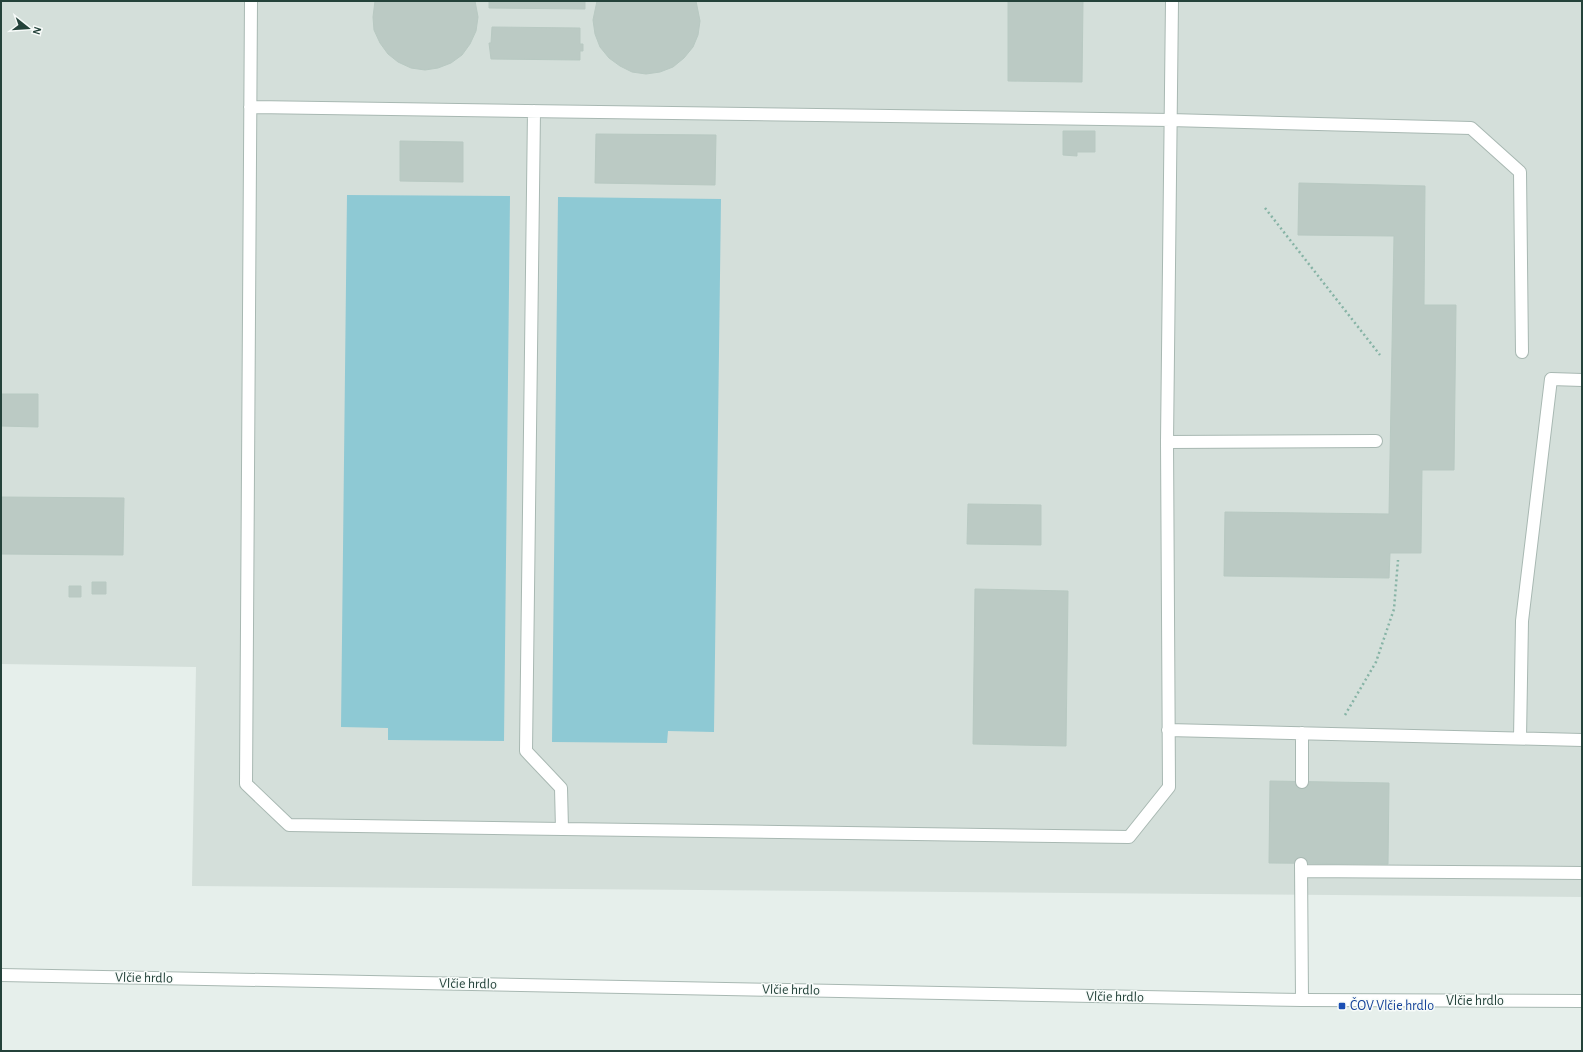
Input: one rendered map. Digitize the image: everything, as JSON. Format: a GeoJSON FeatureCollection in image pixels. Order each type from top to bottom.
{"type":"FeatureCollection","features":[{"type":"Feature","properties":{"kind":"street"},"geometry":{"type":"LineString","coordinates":[[251,1],[246,784],[289,825],[1129,836],[1169,787],[1167,442],[1172,1]]}},
{"type":"Feature","properties":{"kind":"street"},"geometry":{"type":"LineString","coordinates":[[250,107],[1170,120],[1471,128],[1520,172],[1522,352]]}},
{"type":"Feature","properties":{"kind":"street"},"geometry":{"type":"LineString","coordinates":[[534,111],[526,751],[561,788],[562,829]]}},
{"type":"Feature","properties":{"kind":"street"},"geometry":{"type":"LineString","coordinates":[[1520,738],[1522,622],[1551,379],[1582,380]]}},
{"type":"Feature","properties":{"kind":"street"},"geometry":{"type":"LineString","coordinates":[[1167,442],[1376,441]]}},
{"type":"Feature","properties":{"kind":"street"},"geometry":{"type":"LineString","coordinates":[[1168,730],[1582,740]]}},
{"type":"Feature","properties":{"kind":"street"},"geometry":{"type":"LineString","coordinates":[[1302,733],[1302,782]]}},
{"type":"Feature","properties":{"kind":"street"},"geometry":{"type":"LineString","coordinates":[[1302,1000],[1301,867],[1582,873]]}},
{"type":"Feature","properties":{"kind":"street","name":"Vlčie hrdlo"},"geometry":{"type":"LineString","coordinates":[[1,975],[1302,1000],[1582,1002]]}},
{"type":"Feature","properties":{"kind":"path"},"geometry":{"type":"LineString","coordinates":[[1265,208],[1380,355]]}},
{"type":"Feature","properties":{"kind":"path"},"geometry":{"type":"LineString","coordinates":[[1334,734],[1376,662],[1394,609],[1398,560]]}},
{"type":"Feature","properties":{"kind":"shaded area"},"geometry":{"type":"Polygon","coordinates":[[[1,1],[1582,1],[1582,897],[192,886],[196,667],[1,664],[1,1]]]}},
{"type":"Feature","properties":{"kind":"water"},"geometry":{"type":"Polygon","coordinates":[[[347,195],[510,196],[504,741],[388,740],[388,728],[341,727],[347,195]]]}},
{"type":"Feature","properties":{"kind":"water"},"geometry":{"type":"Polygon","coordinates":[[[558,197],[721,199],[714,732],[668,731],[667,743],[552,742],[558,197]]]}},
{"type":"Feature","properties":{"kind":"building"},"geometry":{"type":"Polygon","coordinates":[[[375,1],[475,1],[478,17],[476,31],[470,44],[462,55],[451,63],[438,68],[425,70],[411,68],[398,62],[388,54],[380,43],[374,30],[373,17],[375,1]]]}},
{"type":"Feature","properties":{"kind":"building"},"geometry":{"type":"Polygon","coordinates":[[[489,1],[585,1],[585,9],[489,8],[489,1]]]}},
{"type":"Feature","properties":{"kind":"building"},"geometry":{"type":"Polygon","coordinates":[[[597,1],[696,1],[700,21],[698,35],[693,47],[684,58],[673,67],[660,72],[646,74],[632,72],[609,58],[600,47],[595,34],[593,20],[597,1]]]}},
{"type":"Feature","properties":{"kind":"building"},"geometry":{"type":"Polygon","coordinates":[[[1008,1],[1083,1],[1082,82],[1008,81],[1008,1]]]}},
{"type":"Feature","properties":{"kind":"building"},"geometry":{"type":"Polygon","coordinates":[[[492,27],[580,28],[580,44],[583,44],[583,51],[580,51],[580,60],[491,59],[489,43],[491,43],[492,27]]]}},
{"type":"Feature","properties":{"kind":"building"},"geometry":{"type":"Polygon","coordinates":[[[1063,131],[1095,131],[1095,152],[1077,152],[1077,156],[1063,155],[1063,131]]]}},
{"type":"Feature","properties":{"kind":"building"},"geometry":{"type":"Polygon","coordinates":[[[596,134],[716,135],[715,185],[595,183],[596,134]]]}},
{"type":"Feature","properties":{"kind":"building"},"geometry":{"type":"Polygon","coordinates":[[[400,141],[463,142],[463,182],[400,181],[400,141]]]}},
{"type":"Feature","properties":{"kind":"building"},"geometry":{"type":"Polygon","coordinates":[[[1299,183],[1425,186],[1424,305],[1456,305],[1454,470],[1422,470],[1421,553],[1390,553],[1389,578],[1224,576],[1225,512],[1389,514],[1394,236],[1298,235],[1299,183]]]}},
{"type":"Feature","properties":{"kind":"building"},"geometry":{"type":"Polygon","coordinates":[[[1,394],[38,394],[38,427],[1,426],[1,394]]]}},
{"type":"Feature","properties":{"kind":"building"},"geometry":{"type":"Polygon","coordinates":[[[1,497],[124,498],[123,555],[1,554],[1,497]]]}},
{"type":"Feature","properties":{"kind":"building"},"geometry":{"type":"Polygon","coordinates":[[[968,504],[1041,505],[1041,545],[967,544],[968,504]]]}},
{"type":"Feature","properties":{"kind":"building"},"geometry":{"type":"Polygon","coordinates":[[[92,582],[106,582],[106,594],[92,594],[92,582]]]}},
{"type":"Feature","properties":{"kind":"building"},"geometry":{"type":"Polygon","coordinates":[[[69,586],[81,586],[81,597],[69,597],[69,586]]]}},
{"type":"Feature","properties":{"kind":"building"},"geometry":{"type":"Polygon","coordinates":[[[975,589],[1068,591],[1066,746],[973,744],[975,589]]]}},
{"type":"Feature","properties":{"kind":"building"},"geometry":{"type":"Polygon","coordinates":[[[1270,781],[1389,783],[1388,864],[1269,863],[1270,781]]]}},
{"type":"Feature","properties":{"kind":"place","name":"ČOV Vlčie hrdlo"},"geometry":{"type":"Point","coordinates":[1342,1006]}}]}
